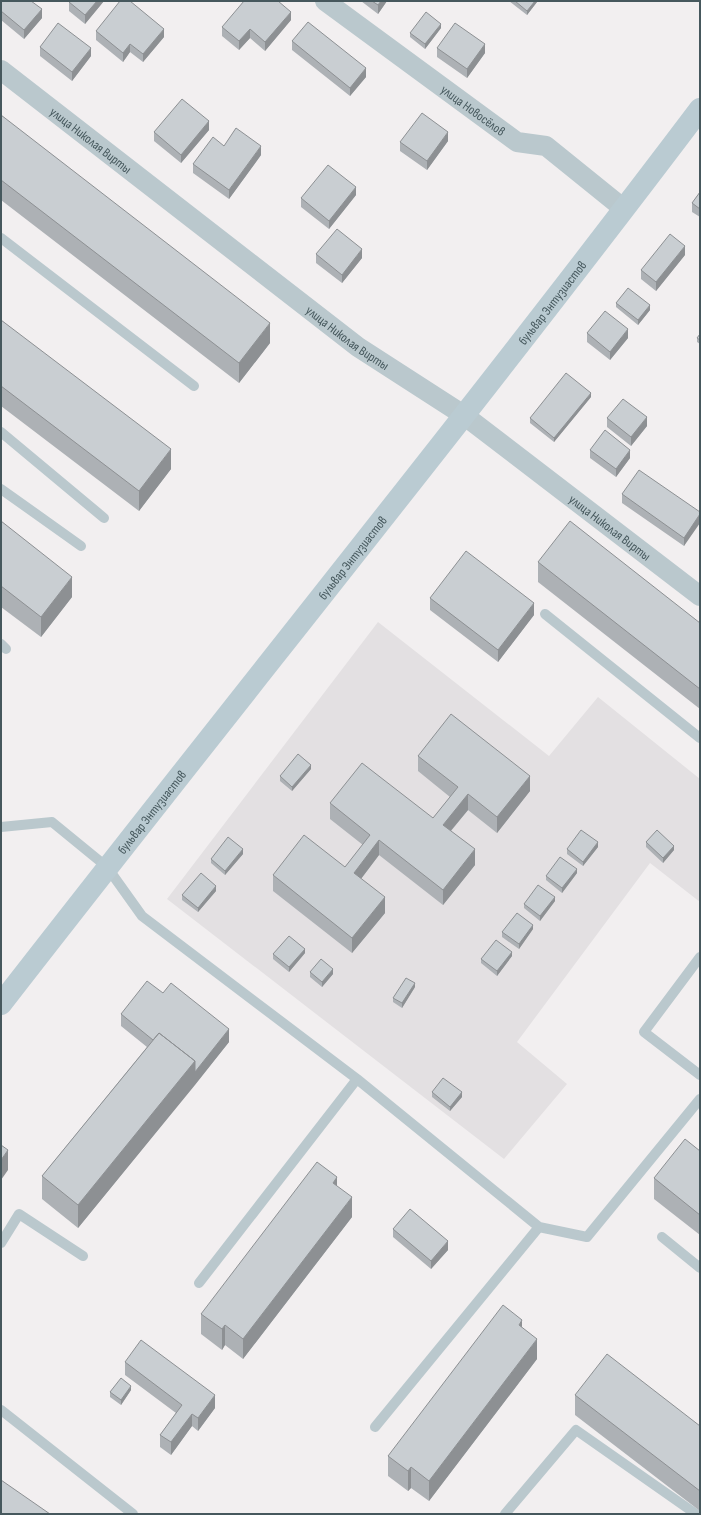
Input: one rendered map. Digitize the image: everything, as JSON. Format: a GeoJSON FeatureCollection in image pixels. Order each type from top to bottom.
{"type":"FeatureCollection","features":[{"type":"Feature","properties":{"kind":"main road","name":"бульвар Энтузиастов"},"geometry":{"type":"LineString","coordinates":[[1,1004],[107,867],[465,416],[700,109]]}},
{"type":"Feature","properties":{"kind":"street","name":"улица Новосёлов"},"geometry":{"type":"LineString","coordinates":[[325,1],[517,142],[546,146],[624,209]]}},
{"type":"Feature","properties":{"kind":"street","name":"улица Николая Вирты"},"geometry":{"type":"LineString","coordinates":[[1,70],[358,347],[465,416],[698,590]]}},
{"type":"Feature","properties":{"kind":"lane"},"geometry":{"type":"LineString","coordinates":[[1,238],[194,386]]}},
{"type":"Feature","properties":{"kind":"lane"},"geometry":{"type":"LineString","coordinates":[[1,432],[104,518]]}},
{"type":"Feature","properties":{"kind":"lane"},"geometry":{"type":"LineString","coordinates":[[1,488],[81,546]]}},
{"type":"Feature","properties":{"kind":"lane"},"geometry":{"type":"LineString","coordinates":[[545,614],[700,738]]}},
{"type":"Feature","properties":{"kind":"lane"},"geometry":{"type":"LineString","coordinates":[[1,827],[52,822],[107,867],[142,916],[357,1079],[539,1227],[587,1237],[700,1099]]}},
{"type":"Feature","properties":{"kind":"lane"},"geometry":{"type":"LineString","coordinates":[[700,957],[644,1032],[700,1075]]}},
{"type":"Feature","properties":{"kind":"lane"},"geometry":{"type":"LineString","coordinates":[[199,1283],[357,1079]]}},
{"type":"Feature","properties":{"kind":"lane"},"geometry":{"type":"LineString","coordinates":[[1,1243],[19,1214],[83,1256]]}},
{"type":"Feature","properties":{"kind":"lane"},"geometry":{"type":"LineString","coordinates":[[375,1427],[539,1227]]}},
{"type":"Feature","properties":{"kind":"lane"},"geometry":{"type":"LineString","coordinates":[[662,1237],[700,1268]]}},
{"type":"Feature","properties":{"kind":"lane"},"geometry":{"type":"LineString","coordinates":[[1,1410],[133,1514]]}},
{"type":"Feature","properties":{"kind":"lane"},"geometry":{"type":"LineString","coordinates":[[505,1514],[576,1430],[696,1514]]}},
{"type":"Feature","properties":{"kind":"shaded area"},"geometry":{"type":"Polygon","coordinates":[[[378,622],[549,756],[598,697],[700,779],[700,902],[650,863],[517,1042],[567,1084],[504,1159],[167,899],[378,622]]]}},
{"type":"Feature","properties":{"kind":"building"},"geometry":{"type":"Polygon","coordinates":[[[1,1],[31,1],[42,9],[24,30],[1,11],[1,1]]]}},
{"type":"Feature","properties":{"kind":"building"},"geometry":{"type":"Polygon","coordinates":[[[97,1],[85,15],[69,2],[97,1]]]}},
{"type":"Feature","properties":{"kind":"building"},"geometry":{"type":"Polygon","coordinates":[[[120,1],[130,1],[164,29],[143,54],[130,44],[123,53],[96,31],[120,1]]]}},
{"type":"Feature","properties":{"kind":"building"},"geometry":{"type":"Polygon","coordinates":[[[244,1],[278,1],[291,12],[265,42],[250,29],[239,41],[222,27],[244,1]]]}},
{"type":"Feature","properties":{"kind":"building"},"geometry":{"type":"Polygon","coordinates":[[[372,1],[381,1],[378,5],[372,1]]]}},
{"type":"Feature","properties":{"kind":"building"},"geometry":{"type":"Polygon","coordinates":[[[515,1],[535,1],[527,11],[515,1]]]}},
{"type":"Feature","properties":{"kind":"building"},"geometry":{"type":"Polygon","coordinates":[[[426,12],[441,24],[425,44],[410,33],[426,12]]]}},
{"type":"Feature","properties":{"kind":"building"},"geometry":{"type":"Polygon","coordinates":[[[308,22],[366,68],[350,88],[292,41],[308,22]]]}},
{"type":"Feature","properties":{"kind":"building"},"geometry":{"type":"Polygon","coordinates":[[[58,23],[91,48],[72,72],[40,47],[58,23]]]}},
{"type":"Feature","properties":{"kind":"building"},"geometry":{"type":"Polygon","coordinates":[[[455,23],[485,44],[467,69],[437,48],[455,23]]]}},
{"type":"Feature","properties":{"kind":"building"},"geometry":{"type":"Polygon","coordinates":[[[182,99],[209,121],[181,155],[154,132],[182,99]]]}},
{"type":"Feature","properties":{"kind":"building"},"geometry":{"type":"Polygon","coordinates":[[[422,113],[448,132],[427,161],[400,142],[422,113]]]}},
{"type":"Feature","properties":{"kind":"building"},"geometry":{"type":"Polygon","coordinates":[[[1,115],[270,323],[239,363],[1,180],[1,115]]]}},
{"type":"Feature","properties":{"kind":"building"},"geometry":{"type":"Polygon","coordinates":[[[236,128],[261,146],[229,190],[193,164],[213,137],[224,146],[236,128]]]}},
{"type":"Feature","properties":{"kind":"building"},"geometry":{"type":"Polygon","coordinates":[[[328,165],[356,187],[329,221],[301,198],[328,165]]]}},
{"type":"Feature","properties":{"kind":"building"},"geometry":{"type":"Polygon","coordinates":[[[700,192],[700,209],[692,203],[700,192]]]}},
{"type":"Feature","properties":{"kind":"building"},"geometry":{"type":"Polygon","coordinates":[[[337,229],[362,249],[342,275],[316,254],[337,229]]]}},
{"type":"Feature","properties":{"kind":"building"},"geometry":{"type":"Polygon","coordinates":[[[670,234],[685,246],[656,282],[641,270],[670,234]]]}},
{"type":"Feature","properties":{"kind":"building"},"geometry":{"type":"Polygon","coordinates":[[[628,288],[650,305],[638,320],[616,303],[628,288]]]}},
{"type":"Feature","properties":{"kind":"building"},"geometry":{"type":"Polygon","coordinates":[[[605,311],[628,329],[610,352],[587,333],[605,311]]]}},
{"type":"Feature","properties":{"kind":"building"},"geometry":{"type":"Polygon","coordinates":[[[1,320],[171,449],[139,491],[1,386],[1,320]]]}},
{"type":"Feature","properties":{"kind":"building"},"geometry":{"type":"Polygon","coordinates":[[[566,373],[591,393],[554,438],[530,418],[566,373]]]}},
{"type":"Feature","properties":{"kind":"building"},"geometry":{"type":"Polygon","coordinates":[[[623,399],[647,417],[631,437],[607,418],[623,399]]]}},
{"type":"Feature","properties":{"kind":"building"},"geometry":{"type":"Polygon","coordinates":[[[605,430],[630,450],[616,469],[590,450],[605,430]]]}},
{"type":"Feature","properties":{"kind":"building"},"geometry":{"type":"Polygon","coordinates":[[[639,470],[700,512],[684,538],[622,494],[639,470]]]}},
{"type":"Feature","properties":{"kind":"building"},"geometry":{"type":"Polygon","coordinates":[[[1,521],[72,577],[41,617],[1,586],[1,521]]]}},
{"type":"Feature","properties":{"kind":"building"},"geometry":{"type":"Polygon","coordinates":[[[570,521],[700,623],[700,689],[538,562],[570,521]]]}},
{"type":"Feature","properties":{"kind":"building"},"geometry":{"type":"Polygon","coordinates":[[[466,551],[534,603],[498,650],[430,598],[466,551]]]}},
{"type":"Feature","properties":{"kind":"building"},"geometry":{"type":"Polygon","coordinates":[[[451,714],[530,776],[497,817],[468,794],[443,825],[475,849],[443,890],[379,840],[354,873],[385,897],[352,938],[273,875],[304,835],[345,867],[370,835],[330,803],[362,763],[433,818],[458,787],[418,756],[451,714]]]}},
{"type":"Feature","properties":{"kind":"building"},"geometry":{"type":"Polygon","coordinates":[[[298,754],[311,765],[292,787],[280,776],[298,754]]]}},
{"type":"Feature","properties":{"kind":"building"},"geometry":{"type":"Polygon","coordinates":[[[581,830],[598,842],[583,862],[567,849],[581,830]]]}},
{"type":"Feature","properties":{"kind":"building"},"geometry":{"type":"Polygon","coordinates":[[[657,830],[674,846],[663,858],[646,842],[657,830]]]}},
{"type":"Feature","properties":{"kind":"building"},"geometry":{"type":"Polygon","coordinates":[[[228,837],[243,849],[225,871],[211,859],[228,837]]]}},
{"type":"Feature","properties":{"kind":"building"},"geometry":{"type":"Polygon","coordinates":[[[560,857],[577,869],[562,888],[546,876],[560,857]]]}},
{"type":"Feature","properties":{"kind":"building"},"geometry":{"type":"Polygon","coordinates":[[[201,873],[216,886],[198,908],[182,895],[201,873]]]}},
{"type":"Feature","properties":{"kind":"building"},"geometry":{"type":"Polygon","coordinates":[[[538,885],[555,897],[540,916],[524,904],[538,885]]]}},
{"type":"Feature","properties":{"kind":"building"},"geometry":{"type":"Polygon","coordinates":[[[517,913],[533,925],[519,944],[502,932],[517,913]]]}},
{"type":"Feature","properties":{"kind":"building"},"geometry":{"type":"Polygon","coordinates":[[[289,936],[305,949],[289,967],[273,954],[289,936]]]}},
{"type":"Feature","properties":{"kind":"building"},"geometry":{"type":"Polygon","coordinates":[[[496,940],[512,952],[497,971],[481,959],[496,940]]]}},
{"type":"Feature","properties":{"kind":"building"},"geometry":{"type":"Polygon","coordinates":[[[321,959],[333,969],[322,982],[310,972],[321,959]]]}},
{"type":"Feature","properties":{"kind":"building"},"geometry":{"type":"Polygon","coordinates":[[[406,978],[415,983],[402,1003],[393,998],[406,978]]]}},
{"type":"Feature","properties":{"kind":"building"},"geometry":{"type":"Polygon","coordinates":[[[147,981],[163,993],[171,983],[229,1029],[195,1072],[195,1061],[159,1033],[153,1040],[121,1014],[147,981]]]}},
{"type":"Feature","properties":{"kind":"building"},"geometry":{"type":"Polygon","coordinates":[[[159,1033],[195,1061],[78,1205],[42,1176],[159,1033]]]}},
{"type":"Feature","properties":{"kind":"building"},"geometry":{"type":"Polygon","coordinates":[[[443,1078],[462,1092],[450,1107],[432,1092],[443,1078]]]}},
{"type":"Feature","properties":{"kind":"building"},"geometry":{"type":"Polygon","coordinates":[[[685,1139],[700,1151],[700,1215],[654,1178],[685,1139]]]}},
{"type":"Feature","properties":{"kind":"building"},"geometry":{"type":"Polygon","coordinates":[[[1,1145],[8,1150],[1,1160],[1,1145]]]}},
{"type":"Feature","properties":{"kind":"building"},"geometry":{"type":"Polygon","coordinates":[[[317,1162],[337,1177],[333,1183],[352,1197],[243,1339],[225,1325],[222,1329],[201,1314],[317,1162]]]}},
{"type":"Feature","properties":{"kind":"building"},"geometry":{"type":"Polygon","coordinates":[[[410,1209],[448,1241],[431,1261],[393,1229],[410,1209]]]}},
{"type":"Feature","properties":{"kind":"building"},"geometry":{"type":"Polygon","coordinates":[[[503,1305],[522,1320],[519,1325],[537,1339],[429,1481],[411,1467],[408,1471],[388,1456],[503,1305]]]}},
{"type":"Feature","properties":{"kind":"building"},"geometry":{"type":"Polygon","coordinates":[[[141,1340],[215,1395],[198,1418],[192,1414],[171,1442],[160,1435],[182,1405],[125,1362],[141,1340]]]}},
{"type":"Feature","properties":{"kind":"building"},"geometry":{"type":"Polygon","coordinates":[[[607,1354],[700,1426],[700,1491],[575,1395],[607,1354]]]}},
{"type":"Feature","properties":{"kind":"building"},"geometry":{"type":"Polygon","coordinates":[[[121,1378],[131,1386],[121,1400],[110,1392],[121,1378]]]}},
{"type":"Feature","properties":{"kind":"building"},"geometry":{"type":"Polygon","coordinates":[[[1,1480],[50,1514],[1,1514],[1,1480]]]}}]}
